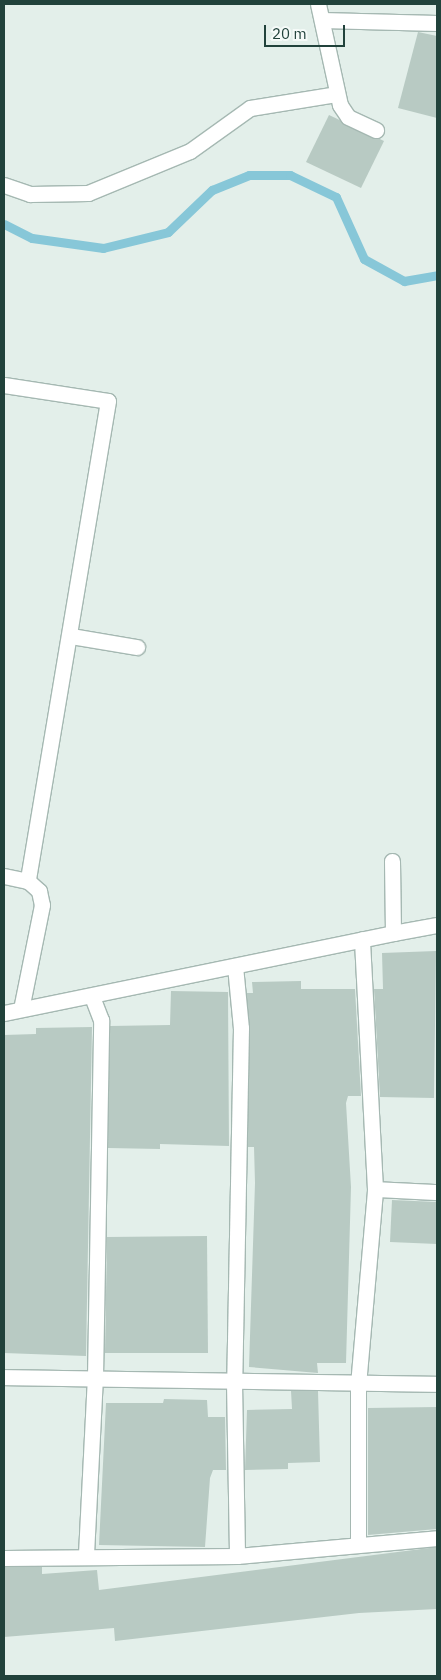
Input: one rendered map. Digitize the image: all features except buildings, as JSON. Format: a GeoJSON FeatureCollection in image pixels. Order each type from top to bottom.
{"type":"FeatureCollection","features":[{"type":"Feature","properties":{"kind":"street"},"geometry":{"type":"LineString","coordinates":[[318,4],[336,94],[348,117],[376,130]]}},
{"type":"Feature","properties":{"kind":"street"},"geometry":{"type":"LineString","coordinates":[[322,20],[437,23]]}},
{"type":"Feature","properties":{"kind":"street"},"geometry":{"type":"LineString","coordinates":[[4,185],[30,194],[88,193],[190,152],[250,108],[336,94]]}},
{"type":"Feature","properties":{"kind":"street"},"geometry":{"type":"LineString","coordinates":[[4,384],[108,400],[71,636],[28,881]]}},
{"type":"Feature","properties":{"kind":"street"},"geometry":{"type":"LineString","coordinates":[[71,636],[137,647]]}},
{"type":"Feature","properties":{"kind":"street"},"geometry":{"type":"LineString","coordinates":[[392,861],[393,933]]}},
{"type":"Feature","properties":{"kind":"street"},"geometry":{"type":"LineString","coordinates":[[4,876],[28,881],[39,891],[42,905],[22,1009]]}},
{"type":"Feature","properties":{"kind":"street"},"geometry":{"type":"LineString","coordinates":[[4,1013],[437,924]]}},
{"type":"Feature","properties":{"kind":"street"},"geometry":{"type":"LineString","coordinates":[[358,1545],[358,1385],[375,1189],[362,939]]}},
{"type":"Feature","properties":{"kind":"street"},"geometry":{"type":"LineString","coordinates":[[235,966],[241,1028],[234,1382],[236,1556]]}},
{"type":"Feature","properties":{"kind":"street"},"geometry":{"type":"LineString","coordinates":[[86,1554],[95,1377],[101,1020],[92,996]]}},
{"type":"Feature","properties":{"kind":"street"},"geometry":{"type":"LineString","coordinates":[[375,1189],[437,1192]]}},
{"type":"Feature","properties":{"kind":"street"},"geometry":{"type":"LineString","coordinates":[[4,1378],[95,1377],[358,1385],[437,1384]]}},
{"type":"Feature","properties":{"kind":"street"},"geometry":{"type":"LineString","coordinates":[[4,1558],[86,1554],[236,1556],[437,1538]]}},
{"type":"Feature","properties":{"kind":"waterway"},"geometry":{"type":"LineString","coordinates":[[4,224],[32,238],[103,248],[168,232],[212,190],[249,175],[290,175],[336,197],[364,259],[404,281],[437,275]]}}]}
